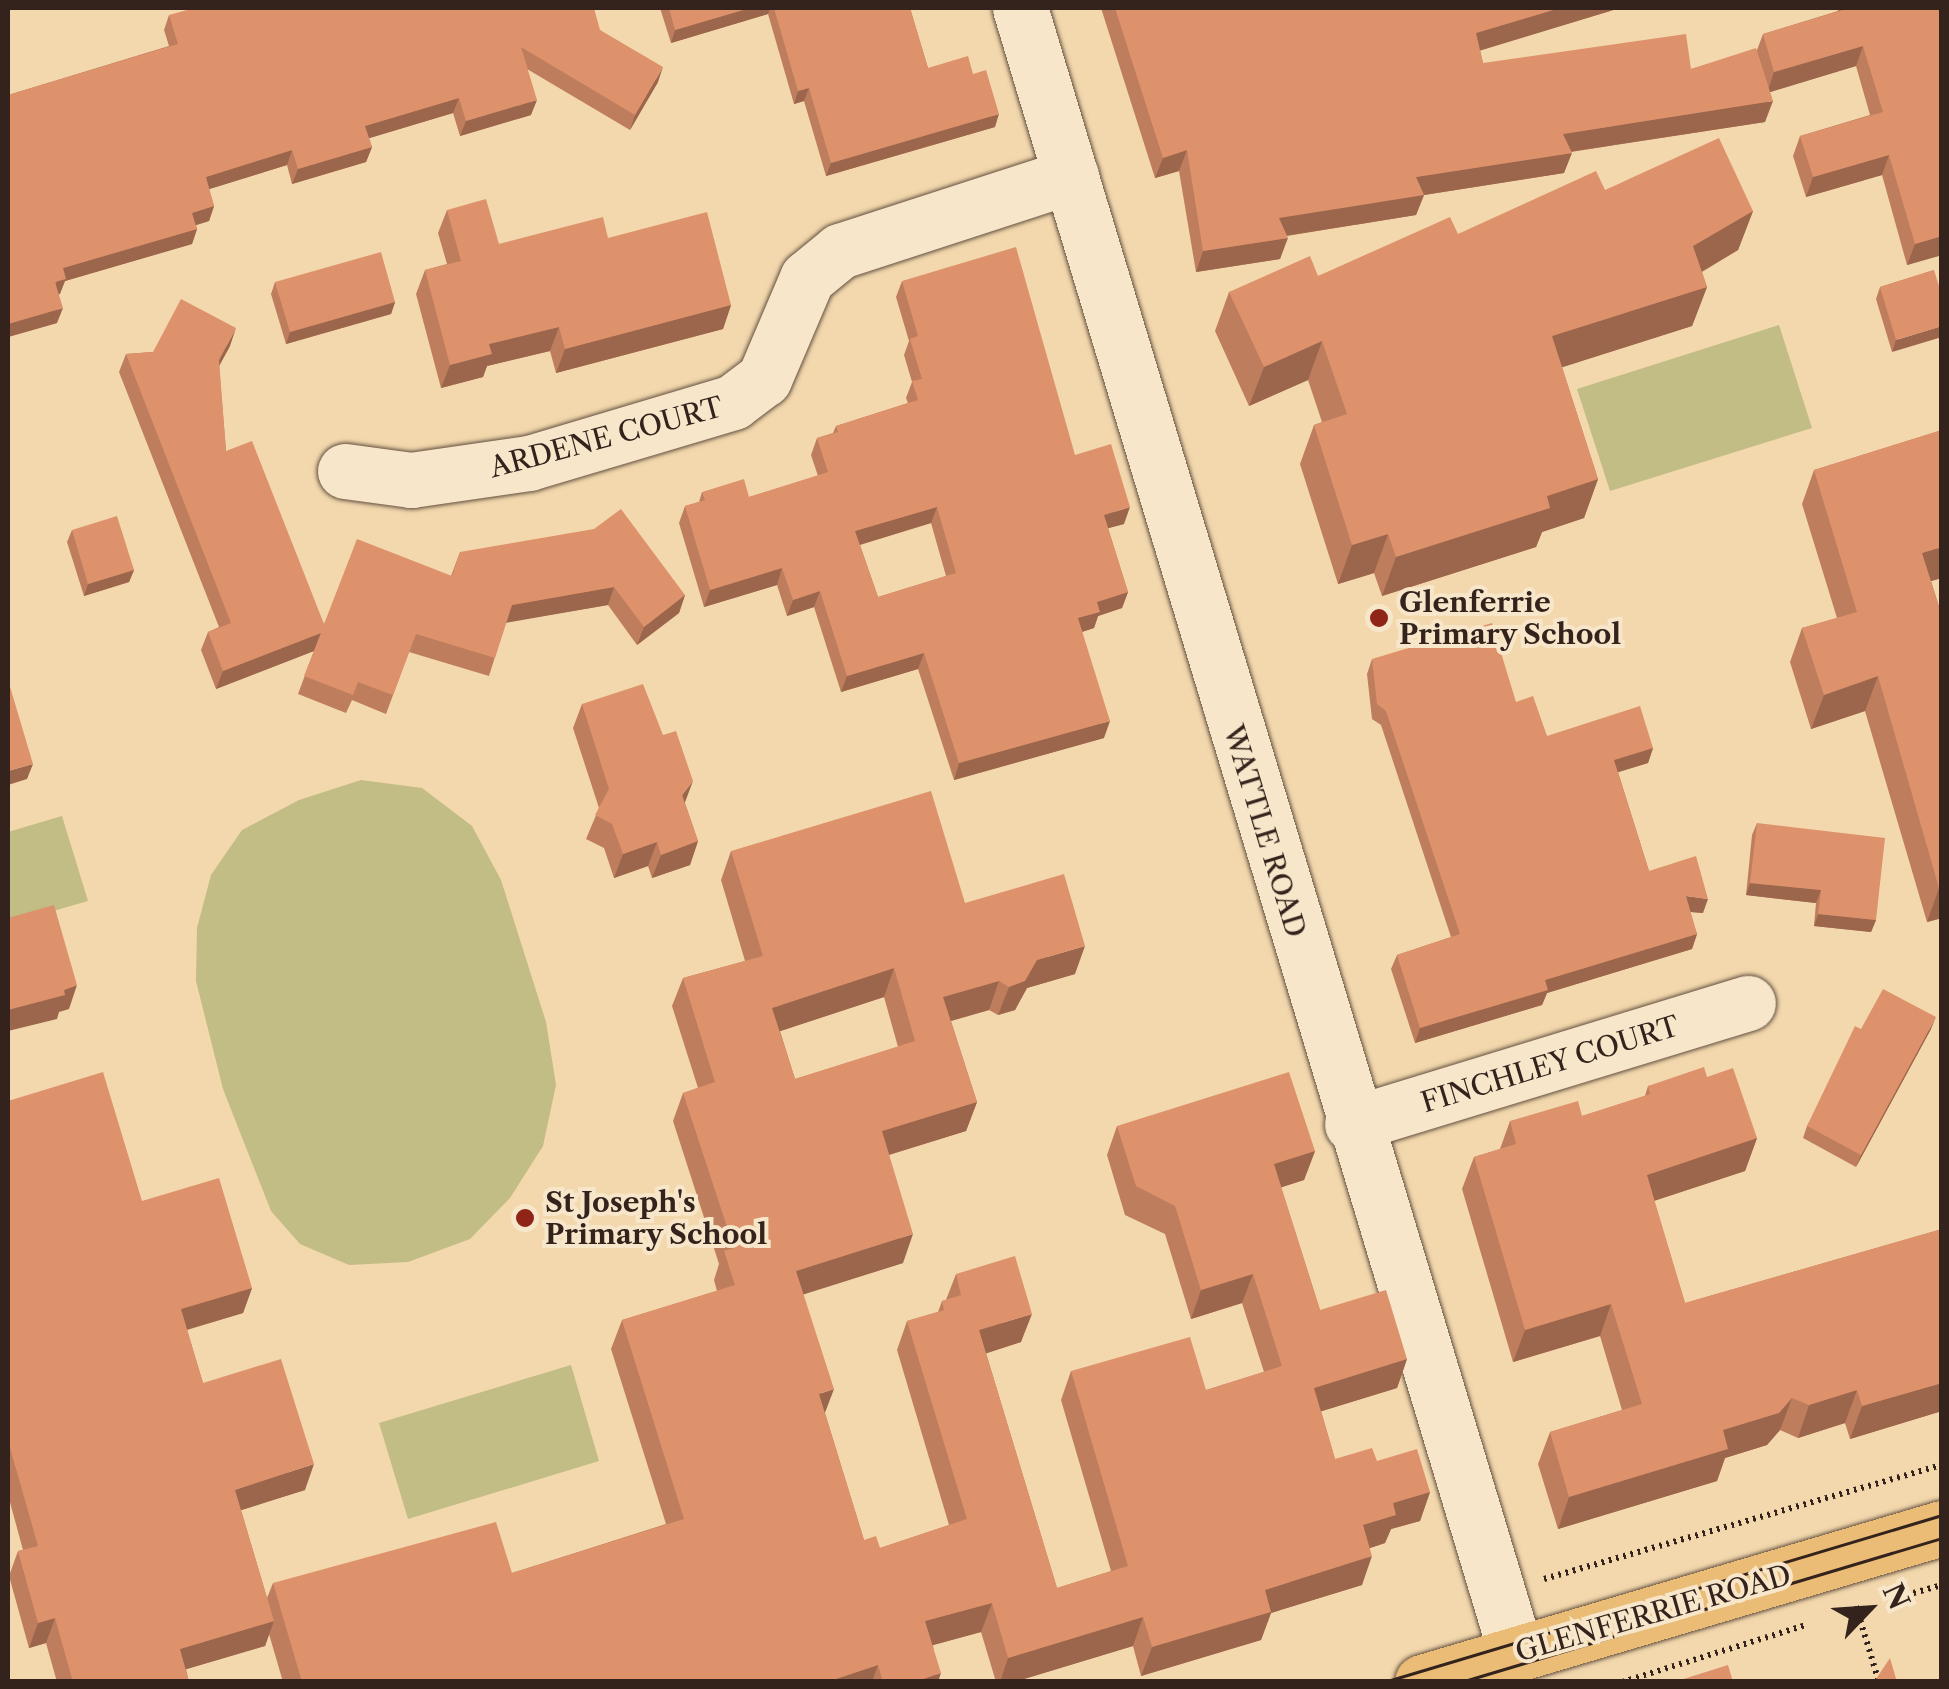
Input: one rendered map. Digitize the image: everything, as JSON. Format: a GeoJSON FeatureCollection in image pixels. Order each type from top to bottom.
{"type":"FeatureCollection","features":[{"type":"Feature","properties":{"kind":"main road","name":"GLENFERRIE ROAD"},"geometry":{"type":"LineString","coordinates":[[1422,1682],[1942,1528]]}},
{"type":"Feature","properties":{"kind":"street","name":"WATTLE ROAD"},"geometry":{"type":"LineString","coordinates":[[1020,8],[1352,1124],[1516,1653]]}},
{"type":"Feature","properties":{"kind":"street","name":"ARDENE COURT"},"geometry":{"type":"LineString","coordinates":[[345,471],[411,480],[529,463],[733,402],[764,379],[807,278],[840,250],[1071,176]]}},
{"type":"Feature","properties":{"kind":"street","name":"FINCHLEY COURT"},"geometry":{"type":"LineString","coordinates":[[1352,1124],[1748,1003]]}},
{"type":"Feature","properties":{"kind":"path"},"geometry":{"type":"LineString","coordinates":[[1532,1582],[1942,1466]]}},
{"type":"Feature","properties":{"kind":"path"},"geometry":{"type":"LineString","coordinates":[[1840,1558],[1879,1682]]}},
{"type":"Feature","properties":{"kind":"path"},"geometry":{"type":"LineString","coordinates":[[1891,1600],[1942,1585]]}},
{"type":"Feature","properties":{"kind":"path"},"geometry":{"type":"LineString","coordinates":[[1839,1615],[1874,1604]]}},
{"type":"Feature","properties":{"kind":"path"},"geometry":{"type":"LineString","coordinates":[[1622,1682],[1821,1620]]}},
{"type":"Feature","properties":{"kind":"shaded area"},"geometry":{"type":"Polygon","coordinates":[[[1779,325],[1812,428],[1610,491],[1577,389],[1779,325]]]}},
{"type":"Feature","properties":{"kind":"shaded area"},"geometry":{"type":"Polygon","coordinates":[[[361,780],[422,788],[472,826],[501,880],[546,1022],[556,1085],[543,1146],[510,1198],[470,1239],[408,1262],[349,1265],[300,1244],[271,1211],[223,1089],[196,981],[197,928],[211,875],[242,830],[299,800],[361,780]]]}},
{"type":"Feature","properties":{"kind":"shaded area"},"geometry":{"type":"Polygon","coordinates":[[[62,816],[88,901],[8,924],[8,832],[62,816]]]}},
{"type":"Feature","properties":{"kind":"shaded area"},"geometry":{"type":"Polygon","coordinates":[[[571,1365],[599,1461],[408,1519],[379,1423],[571,1365]]]}},
{"type":"Feature","properties":{"kind":"building"},"geometry":{"type":"Polygon","coordinates":[[[194,8],[594,8],[600,30],[663,67],[635,115],[521,47],[537,100],[466,121],[459,98],[365,126],[372,147],[298,169],[292,150],[206,177],[214,206],[192,213],[197,229],[63,268],[66,279],[55,282],[63,308],[8,324],[8,95],[178,44],[169,15],[194,8]]]}},
{"type":"Feature","properties":{"kind":"building"},"geometry":{"type":"Polygon","coordinates":[[[669,8],[750,8],[675,30],[669,8]]]}},
{"type":"Feature","properties":{"kind":"building"},"geometry":{"type":"Polygon","coordinates":[[[774,8],[910,8],[928,68],[968,56],[973,74],[986,70],[999,114],[831,163],[809,88],[798,91],[774,8]]]}},
{"type":"Feature","properties":{"kind":"building"},"geometry":{"type":"Polygon","coordinates":[[[1115,8],[1560,8],[1476,33],[1483,63],[1686,34],[1691,69],[1756,48],[1773,101],[1563,134],[1572,153],[1416,177],[1424,195],[1279,218],[1288,238],[1203,251],[1187,150],[1163,158],[1115,8]]]}},
{"type":"Feature","properties":{"kind":"building"},"geometry":{"type":"Polygon","coordinates":[[[1850,8],[1942,8],[1942,236],[1915,244],[1889,155],[1813,177],[1800,136],[1883,112],[1863,46],[1774,72],[1763,34],[1850,8]]]}},
{"type":"Feature","properties":{"kind":"building"},"geometry":{"type":"Polygon","coordinates":[[[1719,138],[1753,211],[1693,246],[1707,287],[1552,336],[1598,479],[1547,496],[1550,508],[1396,557],[1388,534],[1352,545],[1314,425],[1347,414],[1322,341],[1264,367],[1229,292],[1310,256],[1318,276],[1450,217],[1458,234],[1596,171],[1605,190],[1719,138]]]}},
{"type":"Feature","properties":{"kind":"building"},"geometry":{"type":"Polygon","coordinates":[[[486,199],[499,244],[603,217],[608,238],[707,212],[731,305],[565,349],[559,327],[489,344],[492,354],[450,365],[425,270],[461,261],[447,210],[486,199]]]}},
{"type":"Feature","properties":{"kind":"building"},"geometry":{"type":"Polygon","coordinates":[[[1016,247],[1075,455],[1111,444],[1130,507],[1104,515],[1128,592],[1097,602],[1100,612],[1078,618],[1110,721],[959,763],[924,653],[847,676],[820,591],[793,600],[782,568],[710,590],[685,506],[705,500],[702,492],[744,479],[749,497],[828,472],[817,438],[838,432],[836,426],[918,400],[912,381],[922,379],[910,339],[918,336],[902,281],[1016,247]],[[937,507],[855,531],[878,597],[956,573],[937,507]]]}},
{"type":"Feature","properties":{"kind":"building"},"geometry":{"type":"Polygon","coordinates":[[[381,252],[395,302],[290,332],[275,282],[381,252]]]}},
{"type":"Feature","properties":{"kind":"building"},"geometry":{"type":"Polygon","coordinates":[[[1934,270],[1942,296],[1942,326],[1896,340],[1880,287],[1934,270]]]}},
{"type":"Feature","properties":{"kind":"building"},"geometry":{"type":"Polygon","coordinates":[[[181,299],[236,328],[219,360],[226,451],[252,441],[324,624],[357,539],[452,576],[460,552],[594,529],[621,509],[685,595],[644,627],[614,587],[512,605],[495,658],[416,634],[393,695],[358,682],[353,695],[304,676],[321,633],[223,671],[208,632],[231,623],[126,354],[153,352],[181,299]]]}},
{"type":"Feature","properties":{"kind":"building"},"geometry":{"type":"Polygon","coordinates":[[[1942,430],[1942,547],[1922,553],[1942,616],[1939,888],[1878,676],[1824,695],[1802,628],[1857,612],[1814,470],[1942,430]]]}},
{"type":"Feature","properties":{"kind":"building"},"geometry":{"type":"Polygon","coordinates":[[[117,516],[134,570],[88,584],[72,530],[117,516]]]}},
{"type":"Feature","properties":{"kind":"building"},"geometry":{"type":"Polygon","coordinates":[[[1492,623],[1516,702],[1533,696],[1547,736],[1640,706],[1653,748],[1614,760],[1649,871],[1696,856],[1708,899],[1686,896],[1697,934],[1545,980],[1548,990],[1420,1028],[1397,955],[1460,934],[1386,711],[1377,704],[1372,659],[1492,623]]]}},
{"type":"Feature","properties":{"kind":"building"},"geometry":{"type":"Polygon","coordinates":[[[8,680],[33,764],[8,771],[8,680]]]}},
{"type":"Feature","properties":{"kind":"building"},"geometry":{"type":"Polygon","coordinates":[[[643,684],[663,735],[676,731],[693,781],[682,795],[698,841],[661,855],[657,842],[623,854],[612,824],[595,815],[609,789],[582,704],[643,684]]]}},
{"type":"Feature","properties":{"kind":"building"},"geometry":{"type":"Polygon","coordinates":[[[931,791],[965,903],[1064,874],[1085,946],[1037,960],[1025,981],[1009,987],[999,981],[943,997],[977,1102],[882,1131],[913,1234],[796,1271],[834,1389],[819,1394],[864,1540],[876,1536],[880,1548],[967,1519],[907,1321],[944,1310],[942,1301],[961,1295],[956,1274],[1015,1256],[1032,1314],[979,1330],[1057,1588],[1128,1566],[1071,1371],[1190,1337],[1206,1390],[1282,1366],[1253,1274],[1201,1290],[1175,1206],[1136,1186],[1117,1126],[1289,1072],[1315,1151],[1274,1164],[1320,1310],[1386,1290],[1407,1359],[1314,1388],[1335,1459],[1372,1448],[1377,1461],[1417,1449],[1430,1492],[1393,1503],[1396,1515],[1363,1525],[1372,1556],[1265,1590],[1271,1612],[1152,1647],[1143,1617],[1008,1658],[992,1603],[925,1621],[941,1673],[914,1682],[883,1682],[878,1665],[827,1682],[302,1682],[273,1583],[496,1522],[512,1573],[684,1519],[622,1320],[735,1285],[724,1251],[734,1248],[683,1093],[715,1082],[683,978],[763,956],[731,851],[931,791]],[[894,968],[772,1008],[795,1079],[915,1041],[894,968]]]}},
{"type":"Feature","properties":{"kind":"building"},"geometry":{"type":"Polygon","coordinates":[[[1757,823],[1885,838],[1876,920],[1818,914],[1821,890],[1750,883],[1757,823]]]}},
{"type":"Feature","properties":{"kind":"building"},"geometry":{"type":"Polygon","coordinates":[[[54,905],[77,985],[64,990],[65,995],[8,1010],[8,918],[54,905]]]}},
{"type":"Feature","properties":{"kind":"building"},"geometry":{"type":"Polygon","coordinates":[[[1883,989],[1936,1017],[1861,1155],[1807,1126],[1855,1026],[1861,1029],[1883,989]]]}},
{"type":"Feature","properties":{"kind":"building"},"geometry":{"type":"Polygon","coordinates":[[[1704,1067],[1707,1077],[1733,1068],[1757,1138],[1647,1175],[1685,1303],[1942,1229],[1942,1383],[1862,1406],[1857,1390],[1809,1405],[1792,1398],[1779,1413],[1723,1430],[1728,1449],[1569,1497],[1550,1432],[1642,1404],[1611,1304],[1525,1330],[1474,1157],[1516,1144],[1510,1121],[1578,1101],[1582,1116],[1650,1094],[1648,1086],[1704,1067]]]}},
{"type":"Feature","properties":{"kind":"building"},"geometry":{"type":"Polygon","coordinates":[[[103,1072],[142,1201],[219,1178],[252,1288],[181,1309],[203,1383],[281,1359],[314,1464],[235,1490],[274,1621],[180,1649],[189,1682],[73,1682],[55,1618],[38,1623],[18,1551],[38,1546],[8,1442],[8,1101],[103,1072]]]}},
{"type":"Feature","properties":{"kind":"building"},"geometry":{"type":"Polygon","coordinates":[[[1890,1658],[1897,1682],[1874,1682],[1890,1658]]]}},
{"type":"Feature","properties":{"kind":"building"},"geometry":{"type":"Polygon","coordinates":[[[1728,1665],[1733,1682],[1674,1682],[1728,1665]]]}},
{"type":"Feature","properties":{"kind":"tram line"},"geometry":{"type":"LineString","coordinates":[[1384,1682],[1942,1515]]}},
{"type":"Feature","properties":{"kind":"tram line"},"geometry":{"type":"LineString","coordinates":[[1461,1682],[1942,1538]]}},
{"type":"Feature","properties":{"kind":"place","name":"Glenferrie Primary School"},"geometry":{"type":"Point","coordinates":[1379,618]}},
{"type":"Feature","properties":{"kind":"place","name":"St Joseph's Primary School"},"geometry":{"type":"Point","coordinates":[525,1218]}}]}
